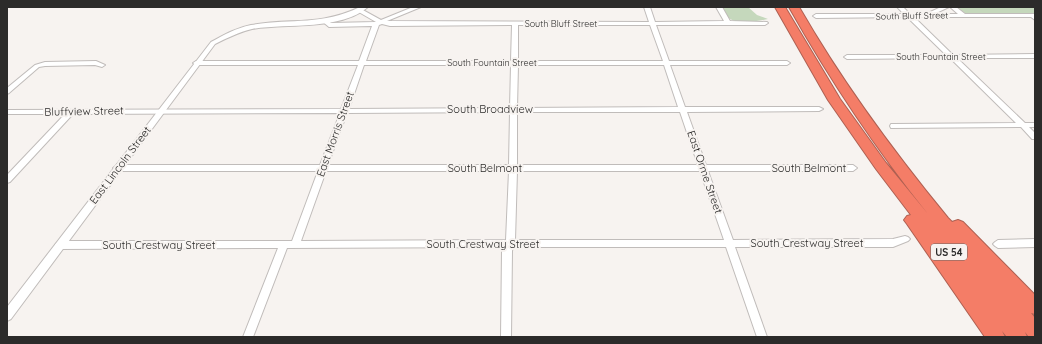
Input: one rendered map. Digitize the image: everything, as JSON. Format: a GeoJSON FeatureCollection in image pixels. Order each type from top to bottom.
{"type":"FeatureCollection","features":[{"type":"Feature","properties":{"kind":"highway","name":"US 54"},"geometry":{"type":"LineString","coordinates":[[780,7],[831,94],[881,166],[1018,337]]}},
{"type":"Feature","properties":{"kind":"highway","name":"US 54"},"geometry":{"type":"LineString","coordinates":[[794,7],[856,108],[904,172],[1035,330]]}},
{"type":"Feature","properties":{"kind":"highway"},"geometry":{"type":"LineString","coordinates":[[881,166],[903,207],[996,337]]}},
{"type":"Feature","properties":{"kind":"highway"},"geometry":{"type":"LineString","coordinates":[[904,172],[946,213],[1035,307]]}},
{"type":"Feature","properties":{"kind":"street"},"geometry":{"type":"LineString","coordinates":[[379,23],[418,7]]}},
{"type":"Feature","properties":{"kind":"street","name":"East Orme Street"},"geometry":{"type":"LineString","coordinates":[[647,7],[684,109],[762,337]]}},
{"type":"Feature","properties":{"kind":"street"},"geometry":{"type":"LineString","coordinates":[[719,7],[728,23]]}},
{"type":"Feature","properties":{"kind":"street"},"geometry":{"type":"LineString","coordinates":[[900,7],[1035,137]]}},
{"type":"Feature","properties":{"kind":"street"},"geometry":{"type":"LineString","coordinates":[[924,16],[946,7]]}},
{"type":"Feature","properties":{"kind":"street"},"geometry":{"type":"LineString","coordinates":[[953,7],[964,16]]}},
{"type":"Feature","properties":{"kind":"street"},"geometry":{"type":"LineString","coordinates":[[325,21],[338,19],[362,9]]}},
{"type":"Feature","properties":{"kind":"street","name":"South Bluff Street"},"geometry":{"type":"LineString","coordinates":[[362,9],[379,23]]}},
{"type":"Feature","properties":{"kind":"street","name":"South Bluff Street"},"geometry":{"type":"LineString","coordinates":[[816,16],[1033,16]]}},
{"type":"Feature","properties":{"kind":"street","name":"South Bluff Street"},"geometry":{"type":"LineString","coordinates":[[244,28],[263,24],[316,23],[325,21],[329,25],[379,23],[765,23]]}},
{"type":"Feature","properties":{"kind":"street","name":"East Morris Street"},"geometry":{"type":"LineString","coordinates":[[295,245],[361,63],[379,23]]}},
{"type":"Feature","properties":{"kind":"street"},"geometry":{"type":"LineString","coordinates":[[506,337],[507,251],[510,244],[513,168],[515,24]]}},
{"type":"Feature","properties":{"kind":"street","name":"East Lincoln Street"},"geometry":{"type":"LineString","coordinates":[[7,316],[196,63],[213,43],[224,35],[244,28]]}},
{"type":"Feature","properties":{"kind":"street","name":"South Fountain Street"},"geometry":{"type":"LineString","coordinates":[[847,57],[1035,56]]}},
{"type":"Feature","properties":{"kind":"street"},"geometry":{"type":"LineString","coordinates":[[7,92],[37,66],[45,64],[96,63],[102,65]]}},
{"type":"Feature","properties":{"kind":"street","name":"South Fountain Street"},"geometry":{"type":"LineString","coordinates":[[196,63],[787,63]]}},
{"type":"Feature","properties":{"kind":"street","name":"South Broadview"},"geometry":{"type":"LineString","coordinates":[[161,110],[819,109]]}},
{"type":"Feature","properties":{"kind":"street","name":"Bluffview Street"},"geometry":{"type":"LineString","coordinates":[[7,112],[161,110]]}},
{"type":"Feature","properties":{"kind":"street"},"geometry":{"type":"LineString","coordinates":[[7,180],[71,112]]}},
{"type":"Feature","properties":{"kind":"street"},"geometry":{"type":"LineString","coordinates":[[894,126],[1035,125]]}},
{"type":"Feature","properties":{"kind":"street","name":"South Belmont"},"geometry":{"type":"LineString","coordinates":[[117,168],[853,168]]}},
{"type":"Feature","properties":{"kind":"street","name":"South Crestway Street"},"geometry":{"type":"LineString","coordinates":[[60,245],[893,243],[905,239]]}},
{"type":"Feature","properties":{"kind":"street"},"geometry":{"type":"LineString","coordinates":[[998,244],[1035,243]]}},
{"type":"Feature","properties":{"kind":"street"},"geometry":{"type":"LineString","coordinates":[[248,337],[284,245]]}},
{"type":"Feature","properties":{"kind":"green space"},"geometry":{"type":"Polygon","coordinates":[[[723,7],[748,7],[757,15],[768,19],[748,22],[732,20],[726,15],[723,7]]]}},
{"type":"Feature","properties":{"kind":"green space"},"geometry":{"type":"Polygon","coordinates":[[[957,7],[1035,7],[1035,14],[966,14],[957,7]]]}}]}
